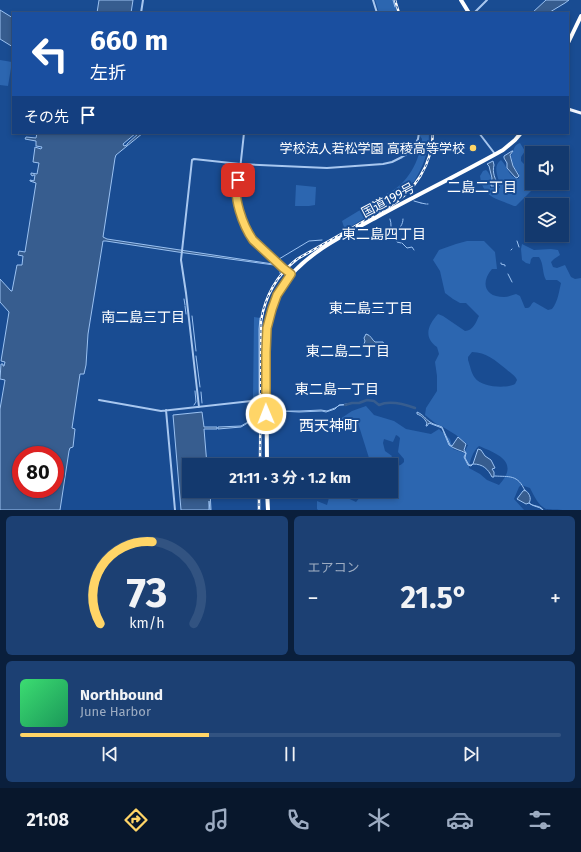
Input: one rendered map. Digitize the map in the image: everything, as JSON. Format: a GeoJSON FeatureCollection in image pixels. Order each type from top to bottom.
{"type":"FeatureCollection","features":[{"type":"Feature","properties":{"kind":"highway"},"geometry":{"type":"LineString","coordinates":[[461,0],[468,12]]}},
{"type":"Feature","properties":{"kind":"highway"},"geometry":{"type":"LineString","coordinates":[[569,40],[581,16]]}},
{"type":"Feature","properties":{"kind":"highway"},"geometry":{"type":"LineString","coordinates":[[569,44],[581,20]]}},
{"type":"Feature","properties":{"kind":"highway","name":"国道199号"},"geometry":{"type":"LineString","coordinates":[[268,458],[266,352],[268,323],[277,295],[291,274],[324,246],[496,155],[521,134]]}},
{"type":"Feature","properties":{"kind":"highway"},"geometry":{"type":"LineString","coordinates":[[268,498],[268,510]]}},
{"type":"Feature","properties":{"kind":"main road"},"geometry":{"type":"LineString","coordinates":[[569,109],[581,113]]}},
{"type":"Feature","properties":{"kind":"street"},"geometry":{"type":"LineString","coordinates":[[141,12],[143,0]]}},
{"type":"Feature","properties":{"kind":"street"},"geometry":{"type":"LineString","coordinates":[[373,0],[377,12]]}},
{"type":"Feature","properties":{"kind":"street"},"geometry":{"type":"LineString","coordinates":[[475,12],[487,0]]}},
{"type":"Feature","properties":{"kind":"street"},"geometry":{"type":"LineString","coordinates":[[238,180],[238,200],[250,234],[286,270],[249,235],[238,205],[236,190],[244,134]]}},
{"type":"Feature","properties":{"kind":"street"},"geometry":{"type":"LineString","coordinates":[[199,407],[181,251],[186,223],[192,160],[328,168],[392,162],[411,151],[418,139],[419,134]]}},
{"type":"Feature","properties":{"kind":"street"},"geometry":{"type":"LineString","coordinates":[[480,134],[496,155]]}},
{"type":"Feature","properties":{"kind":"street"},"geometry":{"type":"LineString","coordinates":[[99,400],[166,410],[267,400]]}},
{"type":"Feature","properties":{"kind":"street"},"geometry":{"type":"LineString","coordinates":[[166,410],[175,510]]}},
{"type":"Feature","properties":{"kind":"shaded area"},"geometry":{"type":"Polygon","coordinates":[[[99,0],[133,0],[131,12],[97,12],[99,0]]]}},
{"type":"Feature","properties":{"kind":"shaded area"},"geometry":{"type":"Polygon","coordinates":[[[375,0],[394,0],[398,12],[379,12],[375,0]]]}},
{"type":"Feature","properties":{"kind":"shaded area"},"geometry":{"type":"Polygon","coordinates":[[[546,0],[569,0],[550,12],[533,12],[546,0]]]}},
{"type":"Feature","properties":{"kind":"shaded area"},"geometry":{"type":"Polygon","coordinates":[[[0,10],[12,17],[12,46],[0,39],[0,10]]]}},
{"type":"Feature","properties":{"kind":"shaded area"},"geometry":{"type":"Polygon","coordinates":[[[0,60],[12,62],[8,86],[0,85],[0,60]]]}},
{"type":"Feature","properties":{"kind":"shaded area"},"geometry":{"type":"Polygon","coordinates":[[[37,134],[135,134],[123,144],[124,146],[127,145],[138,134],[142,134],[116,155],[103,237],[107,239],[273,264],[279,268],[274,265],[103,241],[88,334],[86,365],[84,374],[80,374],[72,428],[75,429],[73,447],[70,448],[69,451],[64,484],[64,446],[12,446],[12,498],[62,498],[60,510],[0,510],[0,409],[5,380],[0,379],[1,364],[4,366],[5,362],[1,361],[9,312],[0,302],[0,279],[12,291],[17,265],[22,265],[23,256],[18,255],[19,251],[25,252],[36,183],[30,181],[34,181],[35,175],[31,175],[31,173],[37,174],[39,163],[33,162],[35,147],[41,149],[42,147],[36,146],[36,141],[25,139],[26,137],[36,138],[37,134]]]}},
{"type":"Feature","properties":{"kind":"shaded area"},"geometry":{"type":"Polygon","coordinates":[[[420,134],[429,134],[428,147],[423,165],[414,182],[404,192],[405,193],[398,198],[345,230],[342,221],[395,189],[407,177],[419,155],[422,139],[420,134]]]}},
{"type":"Feature","properties":{"kind":"shaded area"},"geometry":{"type":"Polygon","coordinates":[[[520,143],[525,151],[521,157],[521,161],[525,165],[525,190],[532,190],[516,206],[514,206],[496,199],[487,193],[484,189],[480,176],[483,171],[486,170],[492,179],[490,188],[500,188],[496,170],[498,163],[501,160],[510,173],[518,179],[519,174],[514,167],[511,156],[520,143]]]}},
{"type":"Feature","properties":{"kind":"shaded area"},"geometry":{"type":"Polygon","coordinates":[[[512,151],[510,155],[513,166],[519,176],[517,178],[507,168],[507,163],[504,158],[504,156],[512,151]]]}},
{"type":"Feature","properties":{"kind":"shaded area"},"geometry":{"type":"Polygon","coordinates":[[[493,161],[495,178],[499,185],[498,187],[491,186],[492,178],[489,166],[487,164],[493,161]]]}},
{"type":"Feature","properties":{"kind":"shaded area"},"geometry":{"type":"Polygon","coordinates":[[[296,185],[316,187],[315,205],[295,206],[296,185]]]}},
{"type":"Feature","properties":{"kind":"shaded area"},"geometry":{"type":"Polygon","coordinates":[[[467,241],[484,241],[495,252],[497,269],[492,269],[488,274],[486,279],[486,288],[492,295],[506,297],[516,294],[520,296],[525,308],[528,308],[534,302],[548,310],[552,309],[557,300],[561,283],[557,280],[546,280],[539,257],[533,257],[530,264],[522,260],[522,244],[534,250],[558,250],[560,255],[551,262],[553,267],[557,268],[565,265],[571,277],[575,279],[581,278],[581,510],[546,509],[538,503],[530,488],[521,485],[514,499],[524,510],[317,509],[317,501],[327,505],[329,498],[348,498],[356,502],[359,498],[398,498],[398,466],[404,462],[404,459],[398,452],[400,438],[396,435],[393,442],[384,439],[383,443],[385,451],[392,456],[391,458],[369,458],[358,423],[345,421],[338,423],[337,421],[352,411],[366,406],[374,415],[394,421],[406,429],[431,434],[439,429],[450,439],[453,449],[464,453],[468,445],[456,435],[435,423],[425,415],[426,408],[437,391],[435,362],[439,354],[437,347],[430,339],[428,331],[432,322],[438,314],[465,331],[468,331],[472,328],[479,316],[466,303],[460,303],[445,293],[440,271],[433,260],[439,250],[467,241]],[[472,352],[468,357],[468,360],[472,374],[478,381],[488,385],[500,387],[515,384],[517,380],[512,374],[486,355],[472,352]],[[479,446],[472,456],[469,468],[487,480],[499,485],[505,477],[507,465],[504,460],[493,452],[479,446]]]}},
{"type":"Feature","properties":{"kind":"shaded area"},"geometry":{"type":"Polygon","coordinates":[[[254,317],[260,318],[258,398],[253,398],[254,317]]]}},
{"type":"Feature","properties":{"kind":"shaded area"},"geometry":{"type":"Polygon","coordinates":[[[366,334],[369,335],[375,342],[383,342],[384,344],[369,346],[364,344],[366,334]]]}},
{"type":"Feature","properties":{"kind":"shaded area"},"geometry":{"type":"Polygon","coordinates":[[[338,406],[335,409],[326,412],[280,411],[327,411],[338,406]]]}},
{"type":"Feature","properties":{"kind":"shaded area"},"geometry":{"type":"Polygon","coordinates":[[[280,411],[261,415],[241,427],[218,429],[218,427],[241,426],[265,412],[280,411]]]}},
{"type":"Feature","properties":{"kind":"shaded area"},"geometry":{"type":"Polygon","coordinates":[[[202,412],[204,427],[217,427],[217,429],[204,429],[206,458],[182,458],[182,498],[210,498],[211,510],[209,501],[209,510],[181,510],[173,415],[202,412]]]}},
{"type":"Feature","properties":{"kind":"shaded area"},"geometry":{"type":"Polygon","coordinates":[[[417,412],[421,414],[428,421],[442,427],[450,445],[452,446],[458,437],[466,444],[464,450],[466,453],[449,445],[442,428],[429,423],[426,426],[426,421],[422,416],[417,414],[417,412]]]}},
{"type":"Feature","properties":{"kind":"shaded area"},"geometry":{"type":"Polygon","coordinates":[[[478,449],[481,450],[485,456],[491,460],[495,468],[492,469],[494,472],[494,477],[492,477],[487,469],[477,464],[473,464],[478,449]]]}},
{"type":"Feature","properties":{"kind":"shaded area"},"geometry":{"type":"Polygon","coordinates":[[[466,453],[465,458],[469,465],[473,464],[471,466],[468,465],[464,457],[466,453]]]}},
{"type":"Feature","properties":{"kind":"shaded area"},"geometry":{"type":"Polygon","coordinates":[[[525,490],[530,497],[529,503],[526,504],[517,499],[525,490]]]}},
{"type":"Feature","properties":{"kind":"waterway"},"geometry":{"type":"LineString","coordinates":[[393,0],[395,7]]}},
{"type":"Feature","properties":{"kind":"waterway"},"geometry":{"type":"LineString","coordinates":[[414,201],[421,203]]}},
{"type":"Feature","properties":{"kind":"waterway"},"geometry":{"type":"LineString","coordinates":[[421,203],[426,204]]}},
{"type":"Feature","properties":{"kind":"waterway"},"geometry":{"type":"LineString","coordinates":[[390,219],[392,233]]}},
{"type":"Feature","properties":{"kind":"waterway"},"geometry":{"type":"LineString","coordinates":[[395,231],[401,226],[403,219]]}},
{"type":"Feature","properties":{"kind":"waterway"},"geometry":{"type":"LineString","coordinates":[[392,235],[397,242],[401,243]]}},
{"type":"Feature","properties":{"kind":"waterway"},"geometry":{"type":"LineString","coordinates":[[279,259],[309,241],[322,240]]}},
{"type":"Feature","properties":{"kind":"waterway"},"geometry":{"type":"LineString","coordinates":[[517,241],[519,247]]}},
{"type":"Feature","properties":{"kind":"waterway"},"geometry":{"type":"LineString","coordinates":[[402,243],[407,248],[412,247],[414,250]]}},
{"type":"Feature","properties":{"kind":"waterway"},"geometry":{"type":"LineString","coordinates":[[288,268],[299,259],[318,248]]}},
{"type":"Feature","properties":{"kind":"waterway"},"geometry":{"type":"LineString","coordinates":[[501,263],[505,266]]}},
{"type":"Feature","properties":{"kind":"waterway"},"geometry":{"type":"LineString","coordinates":[[262,318],[269,294],[282,274]]}},
{"type":"Feature","properties":{"kind":"waterway"},"geometry":{"type":"LineString","coordinates":[[508,274],[512,282]]}},
{"type":"Feature","properties":{"kind":"waterway"},"geometry":{"type":"LineString","coordinates":[[184,299],[185,305]]}},
{"type":"Feature","properties":{"kind":"waterway"},"geometry":{"type":"LineString","coordinates":[[185,306],[186,314]]}},
{"type":"Feature","properties":{"kind":"waterway"},"geometry":{"type":"LineString","coordinates":[[192,316],[196,351]]}},
{"type":"Feature","properties":{"kind":"waterway"},"geometry":{"type":"LineString","coordinates":[[259,398],[260,318]]}},
{"type":"Feature","properties":{"kind":"waterway"},"geometry":{"type":"LineString","coordinates":[[261,319],[261,397]]}},
{"type":"Feature","properties":{"kind":"waterway"},"geometry":{"type":"LineString","coordinates":[[196,356],[200,387]]}},
{"type":"Feature","properties":{"kind":"waterway"},"geometry":{"type":"LineString","coordinates":[[194,405],[196,402],[195,391]]}},
{"type":"Feature","properties":{"kind":"waterway"},"geometry":{"type":"LineString","coordinates":[[201,392],[202,403]]}},
{"type":"Feature","properties":{"kind":"waterway"},"geometry":{"type":"LineString","coordinates":[[345,405],[367,400],[374,401],[379,405],[392,403],[415,408]]}},
{"type":"Feature","properties":{"kind":"waterway"},"geometry":{"type":"LineString","coordinates":[[495,476],[516,479],[525,491]]}},
{"type":"Feature","properties":{"kind":"railway"},"geometry":{"type":"LineString","coordinates":[[395,0],[399,12]]}},
{"type":"Feature","properties":{"kind":"railway"},"geometry":{"type":"LineString","coordinates":[[260,458],[261,321],[266,303],[273,287],[278,279],[297,259],[389,207],[407,193],[414,185],[425,166],[432,145],[433,134]]}},
{"type":"Feature","properties":{"kind":"railway"},"geometry":{"type":"LineString","coordinates":[[259,498],[259,510]]}},
{"type":"Feature","properties":{"kind":"place","name":"学校法人若松学園 高稜高等学校"},"geometry":{"type":"Point","coordinates":[473,148]}},
{"type":"Feature","properties":{"kind":"district","name":"二島二丁目"},"geometry":{"type":"Point","coordinates":[482,187]}},
{"type":"Feature","properties":{"kind":"district","name":"東二島四丁目"},"geometry":{"type":"Point","coordinates":[384,234]}},
{"type":"Feature","properties":{"kind":"district","name":"東二島三丁目"},"geometry":{"type":"Point","coordinates":[371,308]}},
{"type":"Feature","properties":{"kind":"district","name":"南二島三丁目"},"geometry":{"type":"Point","coordinates":[143,317]}},
{"type":"Feature","properties":{"kind":"district","name":"東二島二丁目"},"geometry":{"type":"Point","coordinates":[348,351]}},
{"type":"Feature","properties":{"kind":"district","name":"東二島一丁目"},"geometry":{"type":"Point","coordinates":[337,389]}},
{"type":"Feature","properties":{"kind":"district","name":"西天神町"},"geometry":{"type":"Point","coordinates":[329,426]}},
{"type":"Feature","properties":{"kind":"route"},"geometry":{"type":"LineString","coordinates":[[238,180],[236,196],[249,235],[291,274],[274,301],[267,328],[266,414]]}}]}
